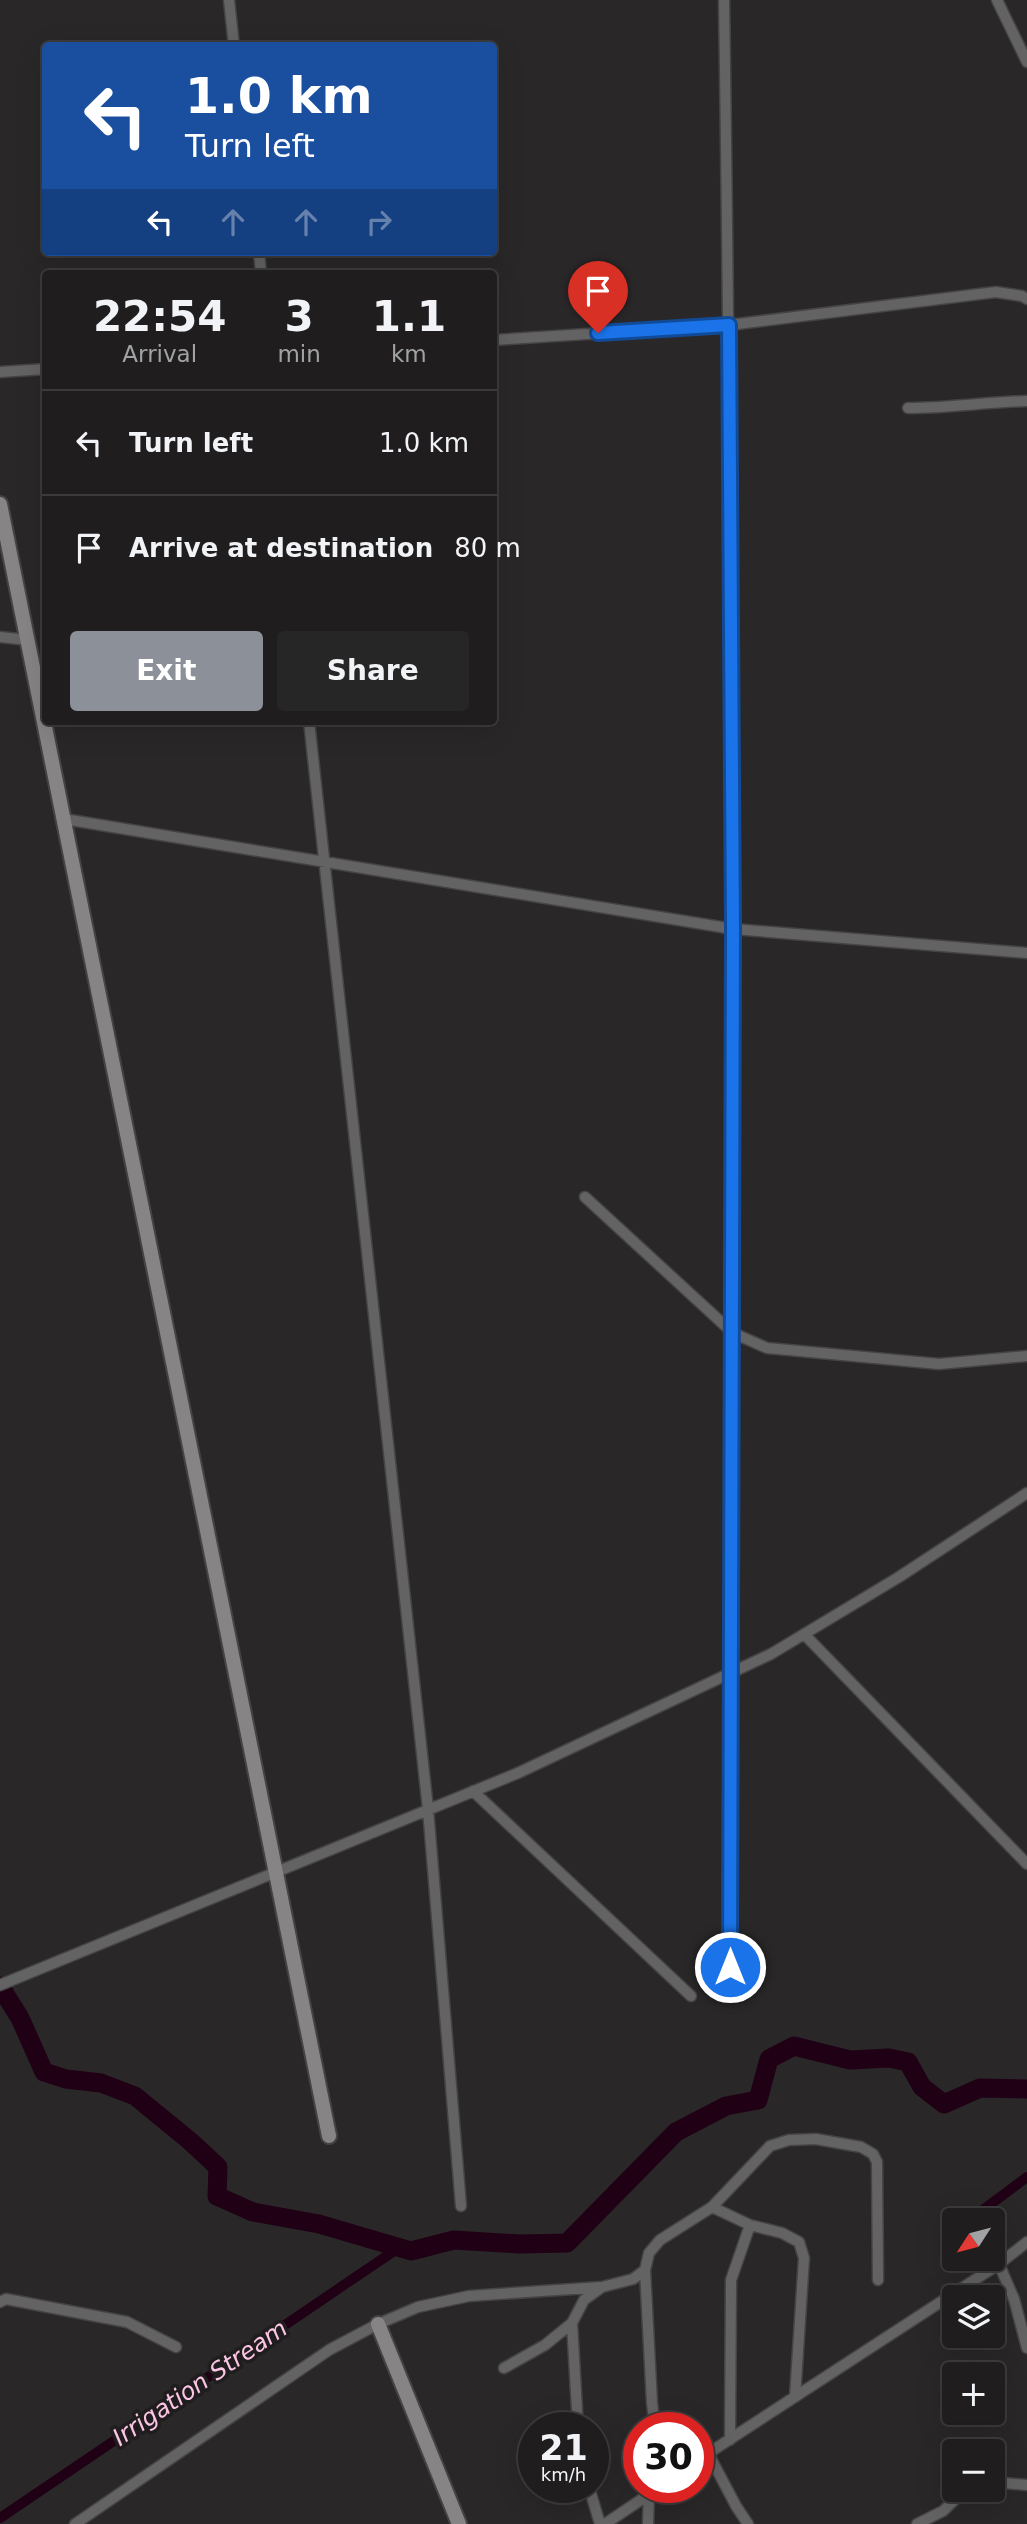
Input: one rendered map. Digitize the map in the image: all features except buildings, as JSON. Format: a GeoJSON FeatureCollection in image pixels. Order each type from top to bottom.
{"type":"FeatureCollection","features":[{"type":"Feature","properties":{"kind":"street"},"geometry":{"type":"LineString","coordinates":[[229,0],[234,42]]}},
{"type":"Feature","properties":{"kind":"street"},"geometry":{"type":"LineString","coordinates":[[724,0],[733,929],[730,1967]]}},
{"type":"Feature","properties":{"kind":"street"},"geometry":{"type":"LineString","coordinates":[[996,0],[1027,62]]}},
{"type":"Feature","properties":{"kind":"street"},"geometry":{"type":"LineString","coordinates":[[497,340],[729,325],[996,292],[1027,299]]}},
{"type":"Feature","properties":{"kind":"street"},"geometry":{"type":"LineString","coordinates":[[0,372],[42,369]]}},
{"type":"Feature","properties":{"kind":"street"},"geometry":{"type":"LineString","coordinates":[[908,408],[1027,401]]}},
{"type":"Feature","properties":{"kind":"street"},"geometry":{"type":"LineString","coordinates":[[0,504],[42,713]]}},
{"type":"Feature","properties":{"kind":"street"},"geometry":{"type":"LineString","coordinates":[[0,637],[27,640]]}},
{"type":"Feature","properties":{"kind":"street"},"geometry":{"type":"LineString","coordinates":[[44,725],[328,2136]]}},
{"type":"Feature","properties":{"kind":"street"},"geometry":{"type":"LineString","coordinates":[[309,725],[428,1809],[461,2206]]}},
{"type":"Feature","properties":{"kind":"street"},"geometry":{"type":"LineString","coordinates":[[64,820],[733,929],[1027,953]]}},
{"type":"Feature","properties":{"kind":"street"},"geometry":{"type":"LineString","coordinates":[[585,1197],[733,1333],[767,1348],[939,1364],[1027,1356]]}},
{"type":"Feature","properties":{"kind":"street"},"geometry":{"type":"LineString","coordinates":[[0,1985],[518,1773],[771,1654],[899,1577],[1027,1493]]}},
{"type":"Feature","properties":{"kind":"street"},"geometry":{"type":"LineString","coordinates":[[804,1634],[1027,1864]]}},
{"type":"Feature","properties":{"kind":"street"},"geometry":{"type":"LineString","coordinates":[[473,1791],[691,1996]]}},
{"type":"Feature","properties":{"kind":"street"},"geometry":{"type":"LineString","coordinates":[[653,2412],[645,2270],[649,2253],[660,2240],[712,2207],[770,2146],[789,2140],[816,2138],[861,2147],[873,2154],[877,2162],[878,2280]]}},
{"type":"Feature","properties":{"kind":"street"},"geometry":{"type":"LineString","coordinates":[[712,2207],[750,2225],[782,2233],[799,2242],[804,2258],[795,2397]]}},
{"type":"Feature","properties":{"kind":"street"},"geometry":{"type":"LineString","coordinates":[[730,2440],[731,2280],[750,2225]]}},
{"type":"Feature","properties":{"kind":"street"},"geometry":{"type":"LineString","coordinates":[[1005,2259],[1027,2242]]}},
{"type":"Feature","properties":{"kind":"street"},"geometry":{"type":"LineString","coordinates":[[75,2524],[88,2519],[329,2350],[378,2324],[418,2307],[468,2296],[602,2287],[633,2279],[645,2270]]}},
{"type":"Feature","properties":{"kind":"street"},"geometry":{"type":"LineString","coordinates":[[714,2450],[987,2272]]}},
{"type":"Feature","properties":{"kind":"street"},"geometry":{"type":"LineString","coordinates":[[1002,2272],[1014,2299],[1027,2348]]}},
{"type":"Feature","properties":{"kind":"street"},"geometry":{"type":"LineString","coordinates":[[503,2368],[545,2345],[572,2323],[584,2300],[602,2287]]}},
{"type":"Feature","properties":{"kind":"street"},"geometry":{"type":"LineString","coordinates":[[0,2302],[6,2299],[127,2322],[176,2347]]}},
{"type":"Feature","properties":{"kind":"street"},"geometry":{"type":"LineString","coordinates":[[572,2323],[577,2412]]}},
{"type":"Feature","properties":{"kind":"street"},"geometry":{"type":"LineString","coordinates":[[378,2324],[458,2524]]}},
{"type":"Feature","properties":{"kind":"street"},"geometry":{"type":"LineString","coordinates":[[714,2465],[748,2524]]}},
{"type":"Feature","properties":{"kind":"street"},"geometry":{"type":"LineString","coordinates":[[1005,2483],[1027,2484]]}},
{"type":"Feature","properties":{"kind":"street"},"geometry":{"type":"LineString","coordinates":[[917,2524],[943,2511],[952,2502]]}},
{"type":"Feature","properties":{"kind":"street"},"geometry":{"type":"LineString","coordinates":[[594,2503],[600,2524]]}},
{"type":"Feature","properties":{"kind":"street"},"geometry":{"type":"LineString","coordinates":[[606,2524],[636,2503]]}},
{"type":"Feature","properties":{"kind":"street"},"geometry":{"type":"LineString","coordinates":[[648,2524],[649,2503]]}},
{"type":"Feature","properties":{"kind":"street"},"geometry":{"type":"LineString","coordinates":[[942,2524],[943,2511]]}},
{"type":"Feature","properties":{"kind":"waterway"},"geometry":{"type":"LineString","coordinates":[[0,1986],[20,2018],[44,2072],[66,2079],[101,2083],[135,2096],[218,2167],[217,2196],[253,2212],[319,2224],[411,2251],[454,2240],[520,2244],[567,2243],[676,2132],[726,2106],[758,2100],[769,2059],[794,2046],[850,2060],[889,2058],[908,2062],[922,2087],[944,2104],[980,2088],[1027,2089]]}},
{"type":"Feature","properties":{"kind":"waterway"},"geometry":{"type":"LineString","coordinates":[[985,2208],[1027,2177]]}},
{"type":"Feature","properties":{"kind":"waterway","name":"Irrigation Stream"},"geometry":{"type":"LineString","coordinates":[[0,2518],[400,2247]]}},
{"type":"Feature","properties":{"kind":"route"},"geometry":{"type":"LineString","coordinates":[[598,333],[729,325],[733,929],[730,1967]]}}]}
